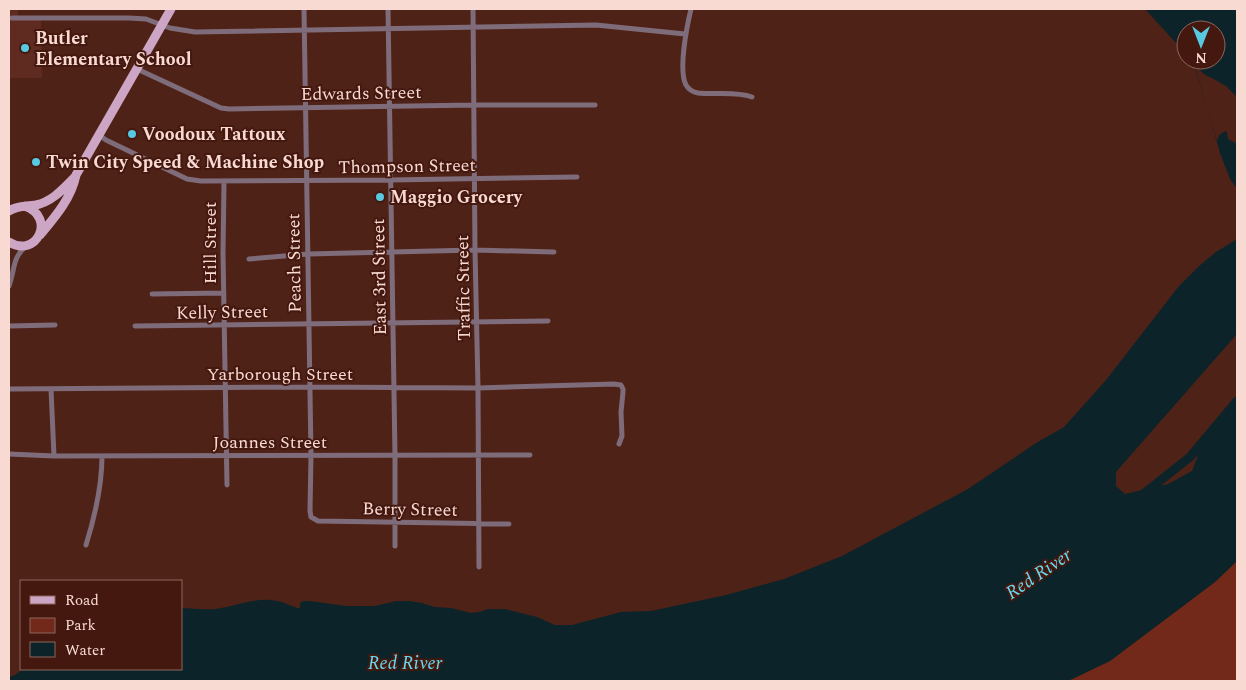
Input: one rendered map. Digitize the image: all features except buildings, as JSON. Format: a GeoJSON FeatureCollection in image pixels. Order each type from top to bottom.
{"type":"FeatureCollection","features":[{"type":"Feature","properties":{"kind":"main road"},"geometry":{"type":"LineString","coordinates":[[9,210],[15,207],[36,205],[47,201],[54,197],[76,175],[171,9]]}},
{"type":"Feature","properties":{"kind":"main road"},"geometry":{"type":"LineString","coordinates":[[9,242],[16,246],[27,246],[36,240],[63,205],[74,184],[76,175]]}},
{"type":"Feature","properties":{"kind":"main road"},"geometry":{"type":"LineString","coordinates":[[25,206],[36,212],[39,217],[41,223],[40,235]]}},
{"type":"Feature","properties":{"kind":"street","name":"Peach Street"},"geometry":{"type":"LineString","coordinates":[[304,9],[311,517]]}},
{"type":"Feature","properties":{"kind":"street","name":"East 3rd Street"},"geometry":{"type":"LineString","coordinates":[[388,9],[394,324],[395,546]]}},
{"type":"Feature","properties":{"kind":"street","name":"Traffic Street"},"geometry":{"type":"LineString","coordinates":[[473,9],[479,567]]}},
{"type":"Feature","properties":{"kind":"street"},"geometry":{"type":"LineString","coordinates":[[691,9],[685,34],[683,70],[685,84],[689,90],[697,93],[738,94],[752,97]]}},
{"type":"Feature","properties":{"kind":"street"},"geometry":{"type":"LineString","coordinates":[[12,18],[146,19],[177,30],[195,32],[596,25],[685,34]]}},
{"type":"Feature","properties":{"kind":"street","name":"Edwards Street"},"geometry":{"type":"LineString","coordinates":[[137,69],[221,108],[228,109],[595,105]]}},
{"type":"Feature","properties":{"kind":"street","name":"Thompson Street"},"geometry":{"type":"LineString","coordinates":[[98,135],[187,178],[201,181],[578,177]]}},
{"type":"Feature","properties":{"kind":"street","name":"Hill Street"},"geometry":{"type":"LineString","coordinates":[[224,182],[227,485]]}},
{"type":"Feature","properties":{"kind":"street"},"geometry":{"type":"LineString","coordinates":[[9,286],[15,260],[27,246]]}},
{"type":"Feature","properties":{"kind":"street"},"geometry":{"type":"LineString","coordinates":[[248,259],[308,254],[475,250],[554,252]]}},
{"type":"Feature","properties":{"kind":"street"},"geometry":{"type":"LineString","coordinates":[[152,294],[224,293]]}},
{"type":"Feature","properties":{"kind":"street","name":"Kelly Street"},"geometry":{"type":"LineString","coordinates":[[136,326],[548,321]]}},
{"type":"Feature","properties":{"kind":"street"},"geometry":{"type":"LineString","coordinates":[[9,326],[56,325]]}},
{"type":"Feature","properties":{"kind":"street","name":"Yarborough Street"},"geometry":{"type":"LineString","coordinates":[[9,389],[478,388],[610,384],[621,385],[623,389],[621,412],[622,436],[619,444]]}},
{"type":"Feature","properties":{"kind":"street"},"geometry":{"type":"LineString","coordinates":[[51,389],[54,456]]}},
{"type":"Feature","properties":{"kind":"street","name":"Joannes Street"},"geometry":{"type":"LineString","coordinates":[[9,454],[54,456],[530,455]]}},
{"type":"Feature","properties":{"kind":"street"},"geometry":{"type":"LineString","coordinates":[[86,545],[97,502],[102,470],[102,456]]}},
{"type":"Feature","properties":{"kind":"street","name":"Berry Street"},"geometry":{"type":"LineString","coordinates":[[311,517],[318,521],[509,524]]}},
{"type":"Feature","properties":{"kind":"shaded area","name":"Butler Elementary School"},"geometry":{"type":"Polygon","coordinates":[[[9,9],[18,9],[18,19],[41,19],[42,78],[9,78],[9,9]]]}},
{"type":"Feature","properties":{"kind":"green space"},"geometry":{"type":"Polygon","coordinates":[[[1237,561],[1237,681],[1068,681],[1110,661],[1215,582],[1237,561]]]}},
{"type":"Feature","properties":{"kind":"water"},"geometry":{"type":"Polygon","coordinates":[[[1145,9],[1237,9],[1237,97],[1226,86],[1205,75],[1200,70],[1226,70],[1226,20],[1176,20],[1176,43],[1145,9]]]}},
{"type":"Feature","properties":{"kind":"water"},"geometry":{"type":"Polygon","coordinates":[[[1207,108],[1217,141],[1219,135],[1225,131],[1227,132],[1228,139],[1236,143],[1237,189],[1230,179],[1220,153],[1207,108]]]}},
{"type":"Feature","properties":{"kind":"water"},"geometry":{"type":"Polygon","coordinates":[[[1237,239],[1237,334],[1116,472],[1116,486],[1125,494],[1168,484],[1192,471],[1204,439],[1237,406],[1237,561],[1215,582],[1110,661],[1068,681],[9,681],[9,677],[22,670],[182,670],[182,608],[216,609],[262,600],[279,601],[297,608],[300,608],[300,603],[303,601],[346,606],[375,606],[396,601],[409,601],[471,613],[488,609],[505,609],[537,617],[555,625],[572,625],[621,612],[651,611],[726,595],[784,579],[842,556],[968,489],[1036,443],[1064,427],[1106,380],[1179,286],[1216,252],[1237,239]]]}},
{"type":"Feature","properties":{"kind":"waterway","name":"Red River"},"geometry":{"type":"LineString","coordinates":[[1142,495],[1190,457],[1237,401]]}},
{"type":"Feature","properties":{"kind":"place","name":"Butler Elementary School"},"geometry":{"type":"Point","coordinates":[25,48]}},
{"type":"Feature","properties":{"kind":"place","name":"Voodoux Tattoux"},"geometry":{"type":"Point","coordinates":[132,134]}},
{"type":"Feature","properties":{"kind":"place","name":"Twin City Speed & Machine Shop"},"geometry":{"type":"Point","coordinates":[36,162]}},
{"type":"Feature","properties":{"kind":"place","name":"Maggio Grocery"},"geometry":{"type":"Point","coordinates":[380,197]}}]}
